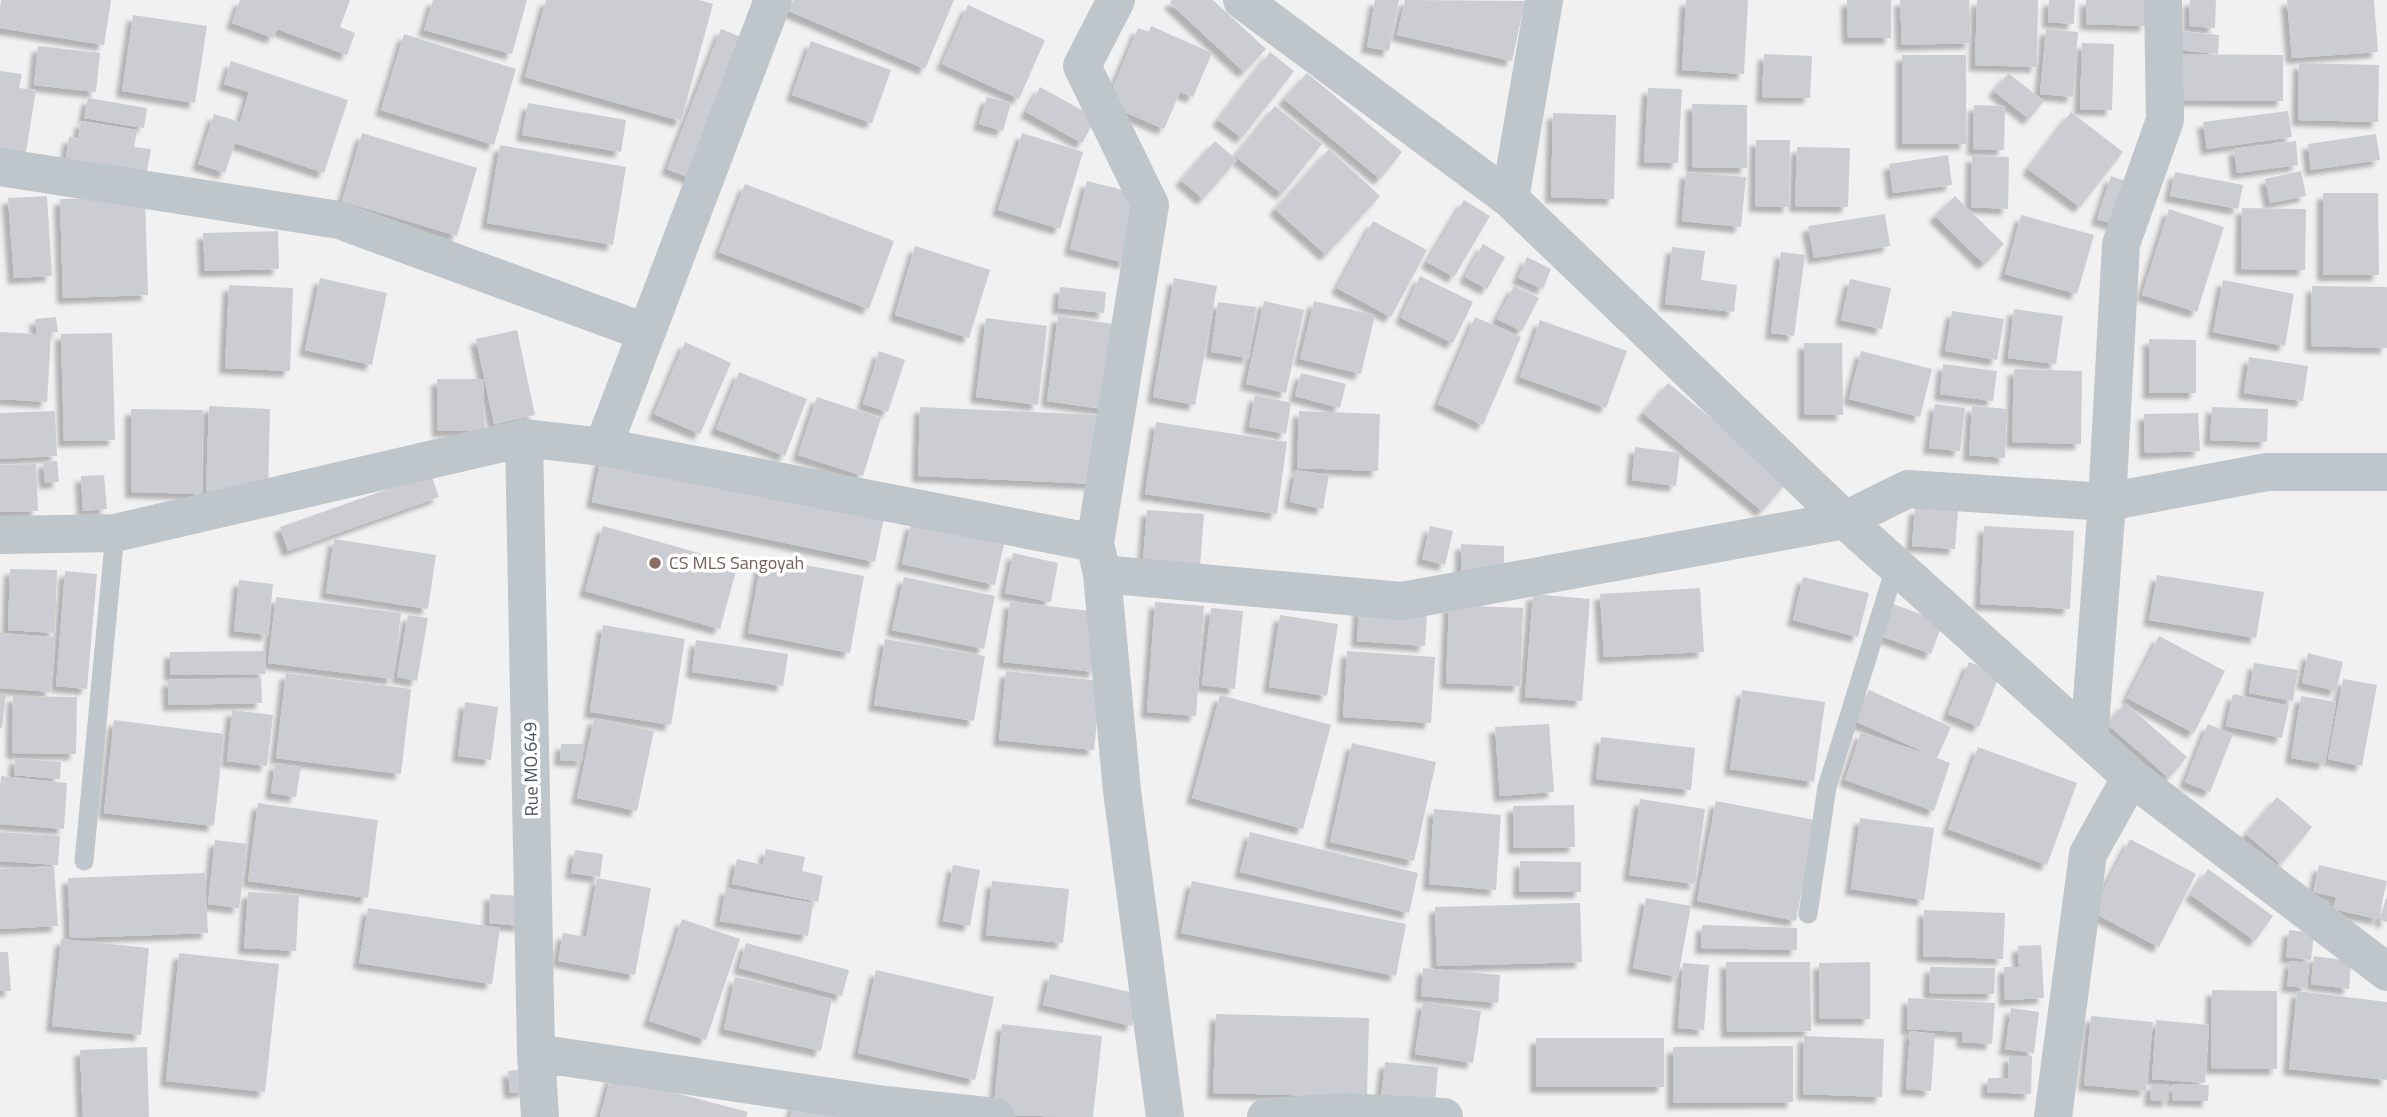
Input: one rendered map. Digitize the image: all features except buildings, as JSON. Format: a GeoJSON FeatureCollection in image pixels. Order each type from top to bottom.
{"type":"FeatureCollection","features":[{"type":"Feature","properties":{"kind":"street"},"geometry":{"type":"LineString","coordinates":[[603,447],[773,0]]}},
{"type":"Feature","properties":{"kind":"street"},"geometry":{"type":"LineString","coordinates":[[1116,0],[1082,66],[1150,205],[1098,558],[1122,791],[1165,1117]]}},
{"type":"Feature","properties":{"kind":"street"},"geometry":{"type":"LineString","coordinates":[[1242,0],[1510,199],[1845,520],[2131,777],[2387,972]]}},
{"type":"Feature","properties":{"kind":"street"},"geometry":{"type":"LineString","coordinates":[[1510,199],[1544,0]]}},
{"type":"Feature","properties":{"kind":"street"},"geometry":{"type":"LineString","coordinates":[[2089,739],[2121,244],[2165,120],[2162,0]]}},
{"type":"Feature","properties":{"kind":"street"},"geometry":{"type":"LineString","coordinates":[[0,167],[339,220],[645,332]]}},
{"type":"Feature","properties":{"kind":"street"},"geometry":{"type":"LineString","coordinates":[[0,535],[115,533],[533,439],[603,447],[1098,558],[1402,601],[1845,520],[1908,489],[2106,502],[2267,472],[2387,472]]}},
{"type":"Feature","properties":{"kind":"street","name":"Rue MO.649"},"geometry":{"type":"LineString","coordinates":[[533,439],[536,1053],[540,1117]]}},
{"type":"Feature","properties":{"kind":"street"},"geometry":{"type":"LineString","coordinates":[[2053,1117],[2088,855],[2131,777]]}},
{"type":"Feature","properties":{"kind":"street"},"geometry":{"type":"LineString","coordinates":[[536,1053],[885,1105],[996,1117]]}},
{"type":"Feature","properties":{"kind":"street"},"geometry":{"type":"LineString","coordinates":[[1266,1117],[1345,1112],[1444,1117]]}},
{"type":"Feature","properties":{"kind":"lane"},"geometry":{"type":"LineString","coordinates":[[84,861],[115,533]]}},
{"type":"Feature","properties":{"kind":"lane"},"geometry":{"type":"LineString","coordinates":[[1808,914],[1827,787],[1896,565]]}},
{"type":"Feature","properties":{"kind":"place","name":"CS MLS Sangoyah"},"geometry":{"type":"Point","coordinates":[655,563]}}]}
